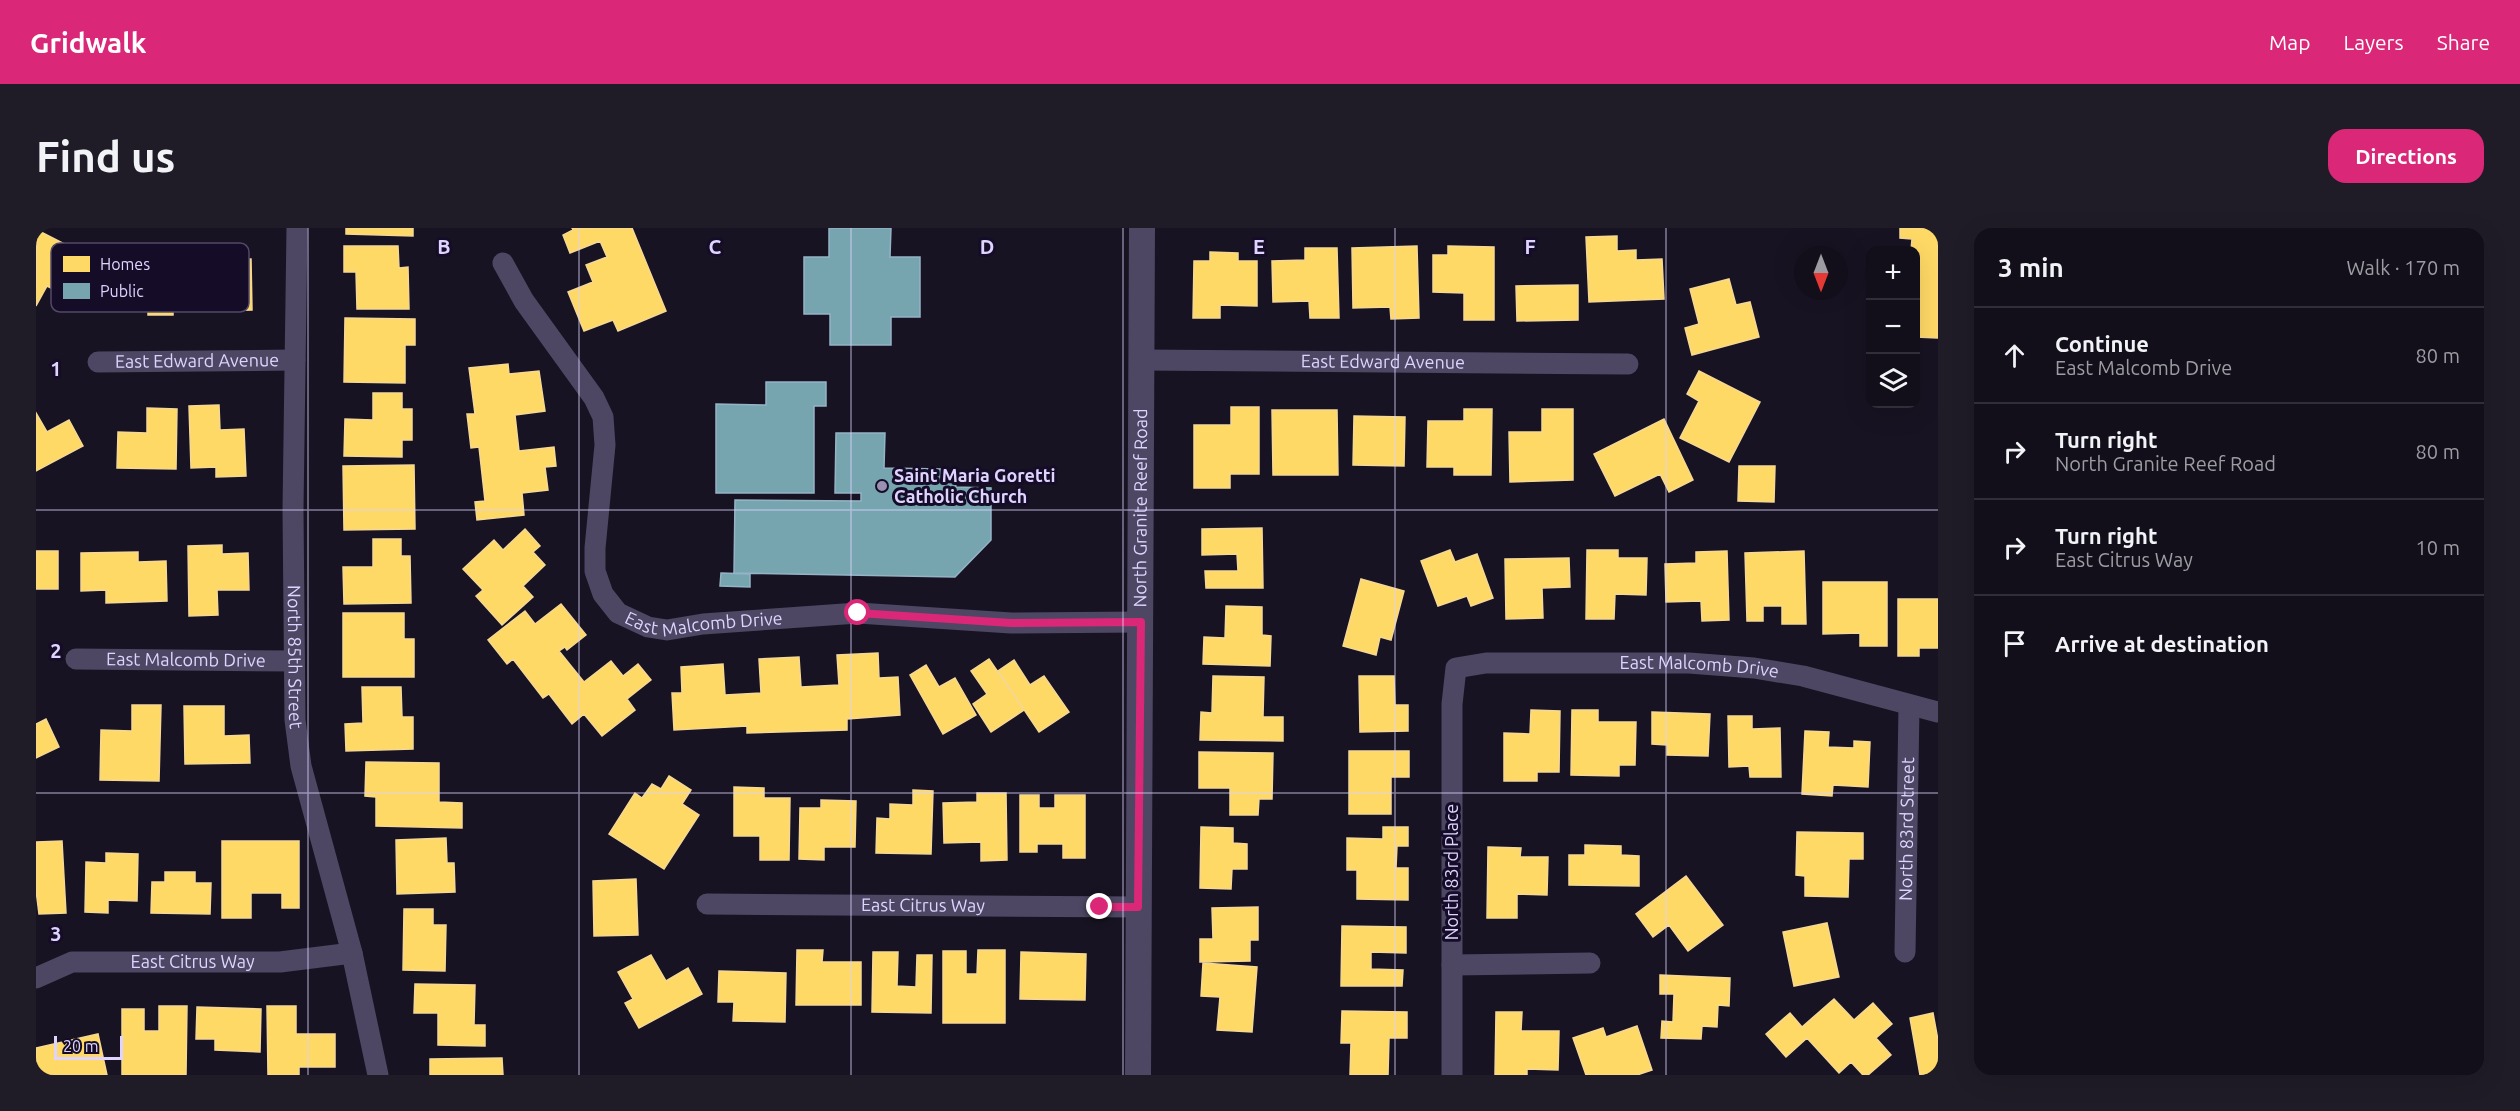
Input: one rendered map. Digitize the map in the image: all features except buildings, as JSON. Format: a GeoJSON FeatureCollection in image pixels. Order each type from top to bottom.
{"type":"FeatureCollection","features":[{"type":"Feature","properties":{"kind":"street","name":"North 85th Street"},"geometry":{"type":"LineString","coordinates":[[297,228],[294,360],[294,720],[301,766],[352,953],[378,1075]]}},
{"type":"Feature","properties":{"kind":"street","name":"North Granite Reef Road"},"geometry":{"type":"LineString","coordinates":[[1137,1075],[1142,228]]}},
{"type":"Feature","properties":{"kind":"street","name":"East Malcomb Drive"},"geometry":{"type":"LineString","coordinates":[[503,263],[524,301],[594,398],[603,417],[605,444],[594,548],[596,571],[603,594],[618,613],[648,627],[667,630],[703,624],[858,613],[1011,623],[1141,622]]}},
{"type":"Feature","properties":{"kind":"street","name":"East Edward Avenue"},"geometry":{"type":"LineString","coordinates":[[98,362],[294,360]]}},
{"type":"Feature","properties":{"kind":"street","name":"East Edward Avenue"},"geometry":{"type":"LineString","coordinates":[[1140,360],[1628,364]]}},
{"type":"Feature","properties":{"kind":"street","name":"East Malcomb Drive"},"geometry":{"type":"LineString","coordinates":[[76,660],[294,661]]}},
{"type":"Feature","properties":{"kind":"street","name":"East Malcomb Drive"},"geometry":{"type":"LineString","coordinates":[[1456,668],[1486,663],[1689,663],[1754,668],[1803,676],[1938,712]]}},
{"type":"Feature","properties":{"kind":"street","name":"North 83rd Place"},"geometry":{"type":"LineString","coordinates":[[1452,1075],[1452,704],[1456,668]]}},
{"type":"Feature","properties":{"kind":"street","name":"North 83rd Street"},"geometry":{"type":"LineString","coordinates":[[1905,952],[1909,706]]}},
{"type":"Feature","properties":{"kind":"street","name":"East Citrus Way"},"geometry":{"type":"LineString","coordinates":[[707,904],[1138,907]]}},
{"type":"Feature","properties":{"kind":"street","name":"East Citrus Way"},"geometry":{"type":"LineString","coordinates":[[36,978],[72,962],[280,962],[352,953]]}},
{"type":"Feature","properties":{"kind":"street"},"geometry":{"type":"LineString","coordinates":[[1452,965],[1590,963]]}},
{"type":"Feature","properties":{"kind":"place","name":"Saint Maria Goretti Catholic Church"},"geometry":{"type":"Point","coordinates":[882,486]}},
{"type":"Feature","properties":{"kind":"route"},"geometry":{"type":"LineString","coordinates":[[858,613],[1011,623],[1141,622],[1138,907],[1100,907]]}}]}
